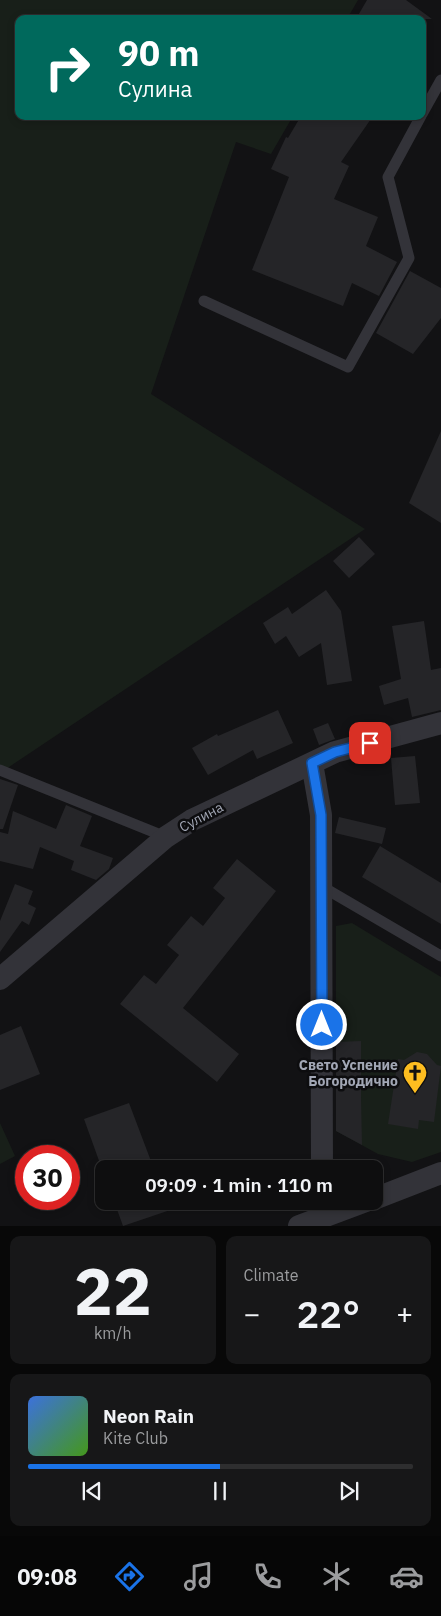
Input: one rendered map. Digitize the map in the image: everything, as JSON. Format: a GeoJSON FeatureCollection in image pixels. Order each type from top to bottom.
{"type":"FeatureCollection","features":[{"type":"Feature","properties":{"kind":"street","name":"Сулина"},"geometry":{"type":"LineString","coordinates":[[0,978],[166,837],[192,820],[335,752],[441,723]]}},
{"type":"Feature","properties":{"kind":"street"},"geometry":{"type":"LineString","coordinates":[[312,763],[321,815],[322,1160]]}},
{"type":"Feature","properties":{"kind":"street"},"geometry":{"type":"LineString","coordinates":[[383,1195],[441,1173]]}},
{"type":"Feature","properties":{"kind":"street"},"geometry":{"type":"LineString","coordinates":[[299,1226],[321,1215],[337,1210]]}},
{"type":"Feature","properties":{"kind":"lane"},"geometry":{"type":"LineString","coordinates":[[426,108],[441,80]]}},
{"type":"Feature","properties":{"kind":"lane"},"geometry":{"type":"LineString","coordinates":[[204,302],[348,367],[409,258],[388,177],[419,120]]}},
{"type":"Feature","properties":{"kind":"lane"},"geometry":{"type":"LineString","coordinates":[[0,770],[166,837]]}},
{"type":"Feature","properties":{"kind":"lane"},"geometry":{"type":"LineString","coordinates":[[321,886],[441,956]]}},
{"type":"Feature","properties":{"kind":"shaded area"},"geometry":{"type":"Polygon","coordinates":[[[0,0],[358,0],[349,15],[15,15],[15,120],[291,120],[271,154],[236,142],[151,394],[365,529],[3,771],[0,770],[0,0]]]}},
{"type":"Feature","properties":{"kind":"shaded area"},"geometry":{"type":"Polygon","coordinates":[[[352,923],[441,977],[441,1152],[412,1162],[378,1154],[336,1131],[336,926],[352,923]]]}},
{"type":"Feature","properties":{"kind":"shaded area"},"geometry":{"type":"Polygon","coordinates":[[[0,1123],[15,1156],[0,1164],[0,1123]]]}},
{"type":"Feature","properties":{"kind":"building"},"geometry":{"type":"Polygon","coordinates":[[[367,0],[406,0],[432,19],[426,19],[426,15],[358,15],[367,0]]]}},
{"type":"Feature","properties":{"kind":"building"},"geometry":{"type":"Polygon","coordinates":[[[299,120],[370,120],[341,162],[349,166],[334,199],[378,217],[366,246],[397,262],[379,296],[352,283],[343,306],[252,270],[289,177],[271,169],[286,137],[288,138],[299,120]]]}},
{"type":"Feature","properties":{"kind":"building"},"geometry":{"type":"Polygon","coordinates":[[[410,271],[441,288],[441,318],[413,354],[376,333],[410,271]]]}},
{"type":"Feature","properties":{"kind":"building"},"geometry":{"type":"Polygon","coordinates":[[[441,431],[441,523],[409,503],[441,431]]]}},
{"type":"Feature","properties":{"kind":"building"},"geometry":{"type":"Polygon","coordinates":[[[359,537],[375,554],[349,578],[333,561],[359,537]]]}},
{"type":"Feature","properties":{"kind":"building"},"geometry":{"type":"Polygon","coordinates":[[[326,590],[341,611],[352,681],[327,685],[321,643],[299,657],[286,636],[275,644],[263,623],[288,607],[292,614],[326,590]]]}},
{"type":"Feature","properties":{"kind":"building"},"geometry":{"type":"Polygon","coordinates":[[[424,621],[431,670],[441,668],[441,710],[412,717],[408,698],[384,705],[379,686],[401,679],[392,626],[424,621]]]}},
{"type":"Feature","properties":{"kind":"building"},"geometry":{"type":"Polygon","coordinates":[[[278,710],[293,743],[257,759],[253,750],[208,775],[192,748],[217,734],[218,736],[278,710]]]}},
{"type":"Feature","properties":{"kind":"building"},"geometry":{"type":"Polygon","coordinates":[[[328,723],[335,739],[319,745],[313,729],[328,723]]]}},
{"type":"Feature","properties":{"kind":"building"},"geometry":{"type":"Polygon","coordinates":[[[415,756],[420,803],[395,805],[391,758],[415,756]]]}},
{"type":"Feature","properties":{"kind":"building"},"geometry":{"type":"Polygon","coordinates":[[[0,779],[18,785],[3,829],[0,829],[0,779]]]}},
{"type":"Feature","properties":{"kind":"building"},"geometry":{"type":"Polygon","coordinates":[[[66,805],[92,816],[80,846],[113,858],[109,869],[96,880],[71,870],[74,861],[40,847],[33,869],[0,861],[0,832],[8,834],[13,811],[56,829],[66,805]]]}},
{"type":"Feature","properties":{"kind":"building"},"geometry":{"type":"Polygon","coordinates":[[[339,817],[386,828],[382,844],[335,833],[339,817]]]}},
{"type":"Feature","properties":{"kind":"building"},"geometry":{"type":"Polygon","coordinates":[[[380,846],[441,883],[441,924],[362,877],[380,846]]]}},
{"type":"Feature","properties":{"kind":"building"},"geometry":{"type":"Polygon","coordinates":[[[237,859],[276,891],[183,1008],[239,1054],[217,1082],[120,1004],[144,975],[156,984],[179,955],[167,945],[191,916],[203,926],[225,898],[213,888],[237,859]]]}},
{"type":"Feature","properties":{"kind":"building"},"geometry":{"type":"Polygon","coordinates":[[[15,884],[33,891],[28,904],[36,908],[29,925],[22,921],[0,952],[0,921],[15,884]]]}},
{"type":"Feature","properties":{"kind":"building"},"geometry":{"type":"Polygon","coordinates":[[[21,1026],[40,1074],[0,1090],[0,1035],[21,1026]]]}},
{"type":"Feature","properties":{"kind":"building"},"geometry":{"type":"Polygon","coordinates":[[[361,1041],[362,1145],[336,1131],[336,1042],[361,1041]]]}},
{"type":"Feature","properties":{"kind":"building","name":"Свето Успение Богородично"},"geometry":{"type":"Polygon","coordinates":[[[417,1052],[427,1054],[437,1065],[441,1066],[434,1122],[419,1120],[418,1129],[388,1124],[398,1059],[404,1060],[417,1052]]]}},
{"type":"Feature","properties":{"kind":"building"},"geometry":{"type":"Polygon","coordinates":[[[129,1103],[151,1160],[99,1160],[84,1119],[129,1103]]]}},
{"type":"Feature","properties":{"kind":"building"},"geometry":{"type":"Polygon","coordinates":[[[117,1210],[170,1210],[123,1226],[117,1210]]]}},
{"type":"Feature","properties":{"kind":"place","name":"Свето Успение Богородично"},"geometry":{"type":"Point","coordinates":[415,1094]}},
{"type":"Feature","properties":{"kind":"route"},"geometry":{"type":"LineString","coordinates":[[322,1025],[321,815],[312,763],[335,752],[370,743]]}}]}
